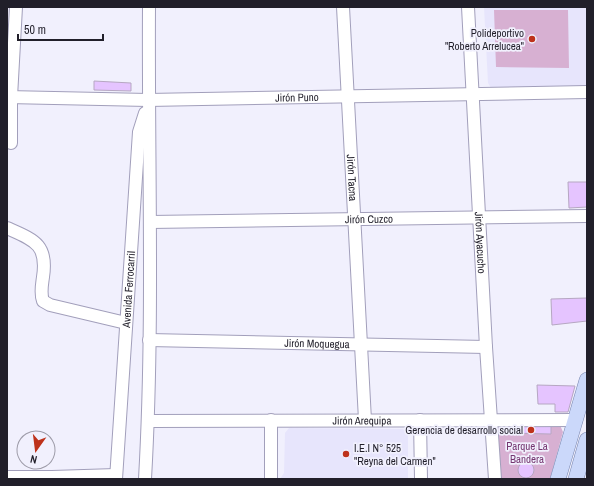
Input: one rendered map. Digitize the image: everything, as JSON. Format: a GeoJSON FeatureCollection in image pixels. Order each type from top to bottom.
{"type":"FeatureCollection","features":[{"type":"Feature","properties":{"kind":"main road"},"geometry":{"type":"LineString","coordinates":[[558,479],[587,380]]}},
{"type":"Feature","properties":{"kind":"main road"},"geometry":{"type":"LineString","coordinates":[[580,476],[587,440]]}},
{"type":"Feature","properties":{"kind":"street","name":"Avenida Ferrocarril"},"geometry":{"type":"LineString","coordinates":[[145,479],[148,421],[150,222],[148,100],[149,7]]}},
{"type":"Feature","properties":{"kind":"street","name":"Jirón Tacna"},"geometry":{"type":"LineString","coordinates":[[343,7],[365,420]]}},
{"type":"Feature","properties":{"kind":"street","name":"Jirón Ayacucho"},"geometry":{"type":"LineString","coordinates":[[468,7],[486,347],[495,479]]}},
{"type":"Feature","properties":{"kind":"street"},"geometry":{"type":"LineString","coordinates":[[11,143],[9,97],[13,8]]}},
{"type":"Feature","properties":{"kind":"street","name":"Jirón Puno"},"geometry":{"type":"LineString","coordinates":[[9,97],[148,100],[587,92]]}},
{"type":"Feature","properties":{"kind":"street","name":"Avenida Ferrocarril"},"geometry":{"type":"LineString","coordinates":[[116,477],[140,132],[148,100]]}},
{"type":"Feature","properties":{"kind":"street","name":"Jirón Cuzco"},"geometry":{"type":"LineString","coordinates":[[150,222],[587,216]]}},
{"type":"Feature","properties":{"kind":"street"},"geometry":{"type":"LineString","coordinates":[[7,228],[30,238],[43,251],[45,264],[41,295],[43,301],[50,305],[126,323]]}},
{"type":"Feature","properties":{"kind":"street","name":"Jirón Moquegua"},"geometry":{"type":"LineString","coordinates":[[149,340],[486,347]]}},
{"type":"Feature","properties":{"kind":"street"},"geometry":{"type":"LineString","coordinates":[[271,420],[271,479]]}},
{"type":"Feature","properties":{"kind":"street"},"geometry":{"type":"LineString","coordinates":[[420,420],[422,479]]}},
{"type":"Feature","properties":{"kind":"street","name":"Jirón Arequipa"},"geometry":{"type":"LineString","coordinates":[[148,421],[576,420]]}},
{"type":"Feature","properties":{"kind":"street"},"geometry":{"type":"LineString","coordinates":[[7,477],[116,477]]}},
{"type":"Feature","properties":{"kind":"shaded area"},"geometry":{"type":"Polygon","coordinates":[[[484,7],[587,7],[587,88],[491,88],[488,83],[484,7]]]}},
{"type":"Feature","properties":{"kind":"shaded area","name":"I.E.I N° 525 \"Reyna del Carmen\""},"geometry":{"type":"Polygon","coordinates":[[[289,428],[403,429],[408,434],[408,479],[280,479],[284,473],[285,433],[289,428]]]}},
{"type":"Feature","properties":{"kind":"green space","name":"Polideportivo \"Roberto Arrelucea\""},"geometry":{"type":"Polygon","coordinates":[[[494,10],[568,10],[569,68],[496,67],[494,10]]]}},
{"type":"Feature","properties":{"kind":"green space","name":"Parque La Bandera"},"geometry":{"type":"Polygon","coordinates":[[[500,425],[560,425],[563,432],[550,479],[501,479],[498,429],[500,425]]]}},
{"type":"Feature","properties":{"kind":"building"},"geometry":{"type":"Polygon","coordinates":[[[94,81],[131,83],[131,91],[94,90],[94,81]]]}},
{"type":"Feature","properties":{"kind":"building"},"geometry":{"type":"Polygon","coordinates":[[[568,182],[587,182],[587,207],[569,208],[568,182]]]}},
{"type":"Feature","properties":{"kind":"building"},"geometry":{"type":"Polygon","coordinates":[[[587,298],[587,321],[552,325],[551,299],[587,298]]]}},
{"type":"Feature","properties":{"kind":"building"},"geometry":{"type":"Polygon","coordinates":[[[537,385],[575,386],[568,412],[555,412],[555,404],[538,404],[537,385]]]}},
{"type":"Feature","properties":{"kind":"building"},"geometry":{"type":"Polygon","coordinates":[[[505,425],[551,426],[551,434],[505,433],[505,425]]]}},
{"type":"Feature","properties":{"kind":"building"},"geometry":{"type":"Polygon","coordinates":[[[523,462],[529,462],[534,467],[532,476],[529,478],[523,478],[518,473],[518,467],[523,462]]]}},
{"type":"Feature","properties":{"kind":"place","name":"Polideportivo \"Roberto Arrelucea\""},"geometry":{"type":"Point","coordinates":[532,39]}},
{"type":"Feature","properties":{"kind":"place","name":"Gerencia de desarrollo social"},"geometry":{"type":"Point","coordinates":[531,430]}},
{"type":"Feature","properties":{"kind":"place","name":"I.E.I N° 525 \"Reyna del Carmen\""},"geometry":{"type":"Point","coordinates":[346,454]}}]}
